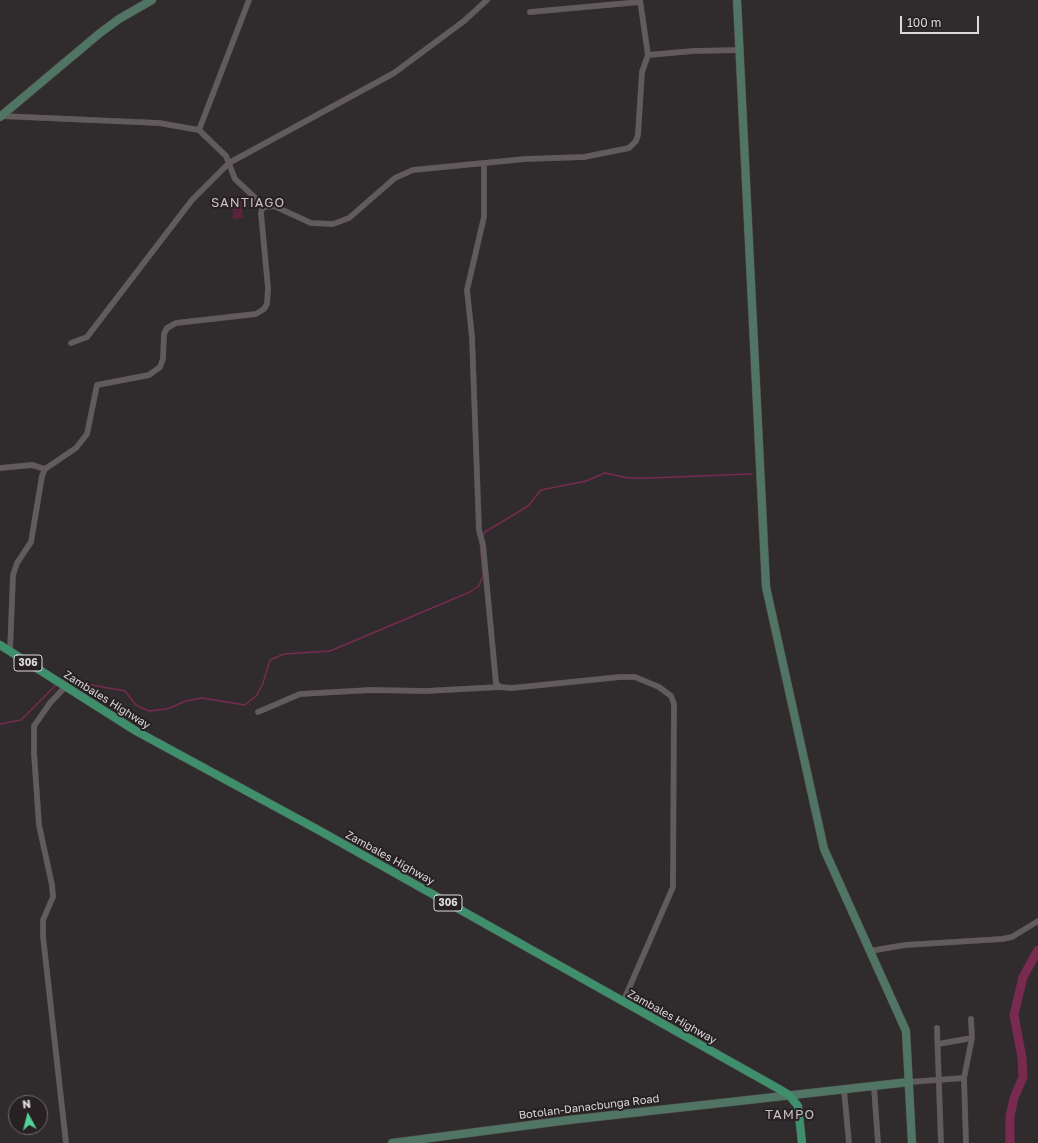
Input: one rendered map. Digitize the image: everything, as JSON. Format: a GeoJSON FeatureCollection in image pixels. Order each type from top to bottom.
{"type":"FeatureCollection","features":[{"type":"Feature","properties":{"kind":"main road","name":"Zambales Highway"},"geometry":{"type":"LineString","coordinates":[[0,645],[136,731],[322,832],[789,1095],[798,1106],[800,1113],[802,1143]]}},
{"type":"Feature","properties":{"kind":"street"},"geometry":{"type":"LineString","coordinates":[[1,116],[100,33],[119,19],[152,0]]}},
{"type":"Feature","properties":{"kind":"street"},"geometry":{"type":"LineString","coordinates":[[199,130],[249,0]]}},
{"type":"Feature","properties":{"kind":"street"},"geometry":{"type":"LineString","coordinates":[[71,343],[87,337],[192,200],[229,163],[394,73],[464,22],[487,0]]}},
{"type":"Feature","properties":{"kind":"street"},"geometry":{"type":"LineString","coordinates":[[737,0],[766,587],[824,849],[906,1031],[912,1143]]}},
{"type":"Feature","properties":{"kind":"street"},"geometry":{"type":"LineString","coordinates":[[1,116],[159,123],[199,130],[219,148],[229,163],[235,179],[265,207],[274,206],[311,223],[333,224],[342,222],[353,216],[395,178],[406,172],[525,159],[584,157],[629,148],[636,141],[638,135],[643,64],[648,55],[640,1],[530,12]]}},
{"type":"Feature","properties":{"kind":"street"},"geometry":{"type":"LineString","coordinates":[[648,55],[694,51],[740,50]]}},
{"type":"Feature","properties":{"kind":"street"},"geometry":{"type":"LineString","coordinates":[[484,163],[484,217],[467,290],[472,337],[481,538],[496,683],[500,687]]}},
{"type":"Feature","properties":{"kind":"street"},"geometry":{"type":"LineString","coordinates":[[10,652],[12,575],[17,563],[31,542],[42,476],[45,469],[76,448],[87,434],[97,385],[149,375],[160,367],[163,359],[164,334],[167,328],[176,323],[256,314],[264,309],[267,304],[268,288],[261,213],[265,207]]}},
{"type":"Feature","properties":{"kind":"street"},"geometry":{"type":"LineString","coordinates":[[0,468],[32,465],[45,469]]}},
{"type":"Feature","properties":{"kind":"street"},"geometry":{"type":"LineString","coordinates":[[258,712],[300,694],[371,690],[426,691],[500,687],[512,688],[620,677],[635,677],[658,687],[673,700],[675,710],[673,887],[623,1002]]}},
{"type":"Feature","properties":{"kind":"street"},"geometry":{"type":"LineString","coordinates":[[62,684],[34,726],[34,753],[39,825],[52,885],[53,897],[43,920],[43,936],[66,1143]]}},
{"type":"Feature","properties":{"kind":"street"},"geometry":{"type":"LineString","coordinates":[[870,951],[905,945],[1002,939],[1012,937],[1038,921]]}},
{"type":"Feature","properties":{"kind":"street"},"geometry":{"type":"LineString","coordinates":[[966,1143],[964,1078],[972,1038],[971,1019]]}},
{"type":"Feature","properties":{"kind":"street"},"geometry":{"type":"LineString","coordinates":[[937,1028],[941,1143]]}},
{"type":"Feature","properties":{"kind":"street"},"geometry":{"type":"LineString","coordinates":[[938,1044],[972,1038]]}},
{"type":"Feature","properties":{"kind":"street"},"geometry":{"type":"LineString","coordinates":[[909,1082],[964,1078]]}},
{"type":"Feature","properties":{"kind":"street","name":"Botolan-Danacbunga Road"},"geometry":{"type":"LineString","coordinates":[[392,1143],[569,1120],[909,1082]]}},
{"type":"Feature","properties":{"kind":"street"},"geometry":{"type":"LineString","coordinates":[[874,1087],[878,1143]]}},
{"type":"Feature","properties":{"kind":"street"},"geometry":{"type":"LineString","coordinates":[[844,1090],[849,1143]]}},
{"type":"Feature","properties":{"kind":"shaded area"},"geometry":{"type":"Polygon","coordinates":[[[241,196],[243,218],[233,219],[232,197],[241,196]]]}},
{"type":"Feature","properties":{"kind":"waterway"},"geometry":{"type":"LineString","coordinates":[[483,536],[485,532],[528,506],[541,490],[586,481],[605,473],[628,478],[752,474]]}},
{"type":"Feature","properties":{"kind":"waterway"},"geometry":{"type":"LineString","coordinates":[[63,680],[125,691],[136,705],[149,711],[167,709],[186,701],[202,698],[245,705],[257,695],[263,683],[270,660],[284,654],[330,651],[470,592],[479,586],[483,575],[480,541]]}},
{"type":"Feature","properties":{"kind":"waterway"},"geometry":{"type":"LineString","coordinates":[[0,724],[21,720],[56,685]]}},
{"type":"Feature","properties":{"kind":"waterway"},"geometry":{"type":"LineString","coordinates":[[1010,1143],[1010,1116],[1014,1098],[1023,1077],[1022,1058],[1014,1015],[1023,977],[1038,950]]}},
{"type":"Feature","properties":{"kind":"district","name":"SANTIAGO"},"geometry":{"type":"Point","coordinates":[248,203]}},
{"type":"Feature","properties":{"kind":"district","name":"TAMPO"},"geometry":{"type":"Point","coordinates":[790,1115]}}]}
